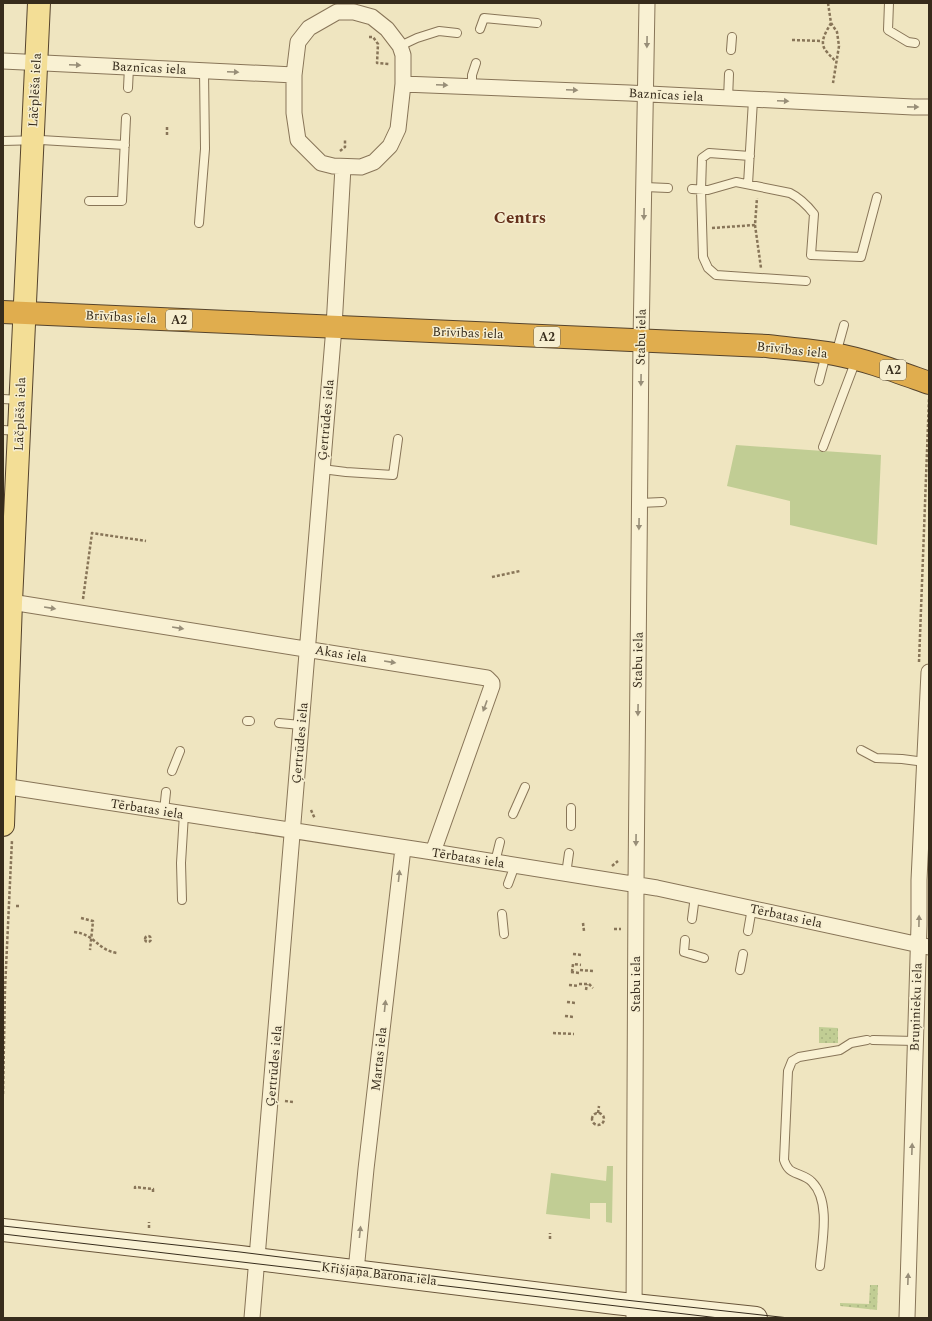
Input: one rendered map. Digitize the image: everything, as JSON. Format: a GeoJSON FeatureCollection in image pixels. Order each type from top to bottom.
{"type":"FeatureCollection","features":[{"type":"Feature","properties":{"kind":"highway","name":"Brīvības iela"},"geometry":{"type":"LineString","coordinates":[[14,312],[767,346],[839,356],[885,367],[929,383]]}},
{"type":"Feature","properties":{"kind":"main road","name":"Lāčplēša iela"},"geometry":{"type":"LineString","coordinates":[[3,825],[11,602],[11,430],[14,312],[32,140],[39,3]]}},
{"type":"Feature","properties":{"kind":"street","name":"Stabu iela"},"geometry":{"type":"LineString","coordinates":[[634,1311],[641,341],[647,3]]}},
{"type":"Feature","properties":{"kind":"street"},"geometry":{"type":"LineString","coordinates":[[354,7],[372,17],[387,29],[400,46],[403,56],[403,84],[398,129],[390,146],[374,162],[361,167],[343,167],[321,163],[298,140],[294,113],[294,75],[298,42],[309,28],[337,12],[354,7]]}},
{"type":"Feature","properties":{"kind":"street","name":"Baznīcas iela"},"geometry":{"type":"LineString","coordinates":[[3,61],[294,75]]}},
{"type":"Feature","properties":{"kind":"street","name":"Baznīcas iela"},"geometry":{"type":"LineString","coordinates":[[403,84],[929,107]]}},
{"type":"Feature","properties":{"kind":"street","name":"Ģertrūdes iela"},"geometry":{"type":"LineString","coordinates":[[252,1318],[334,327],[343,167]]}},
{"type":"Feature","properties":{"kind":"street","name":"Akas iela"},"geometry":{"type":"LineString","coordinates":[[11,602],[487,678],[492,683],[492,686],[433,852]]}},
{"type":"Feature","properties":{"kind":"street","name":"Bruņinieku iela"},"geometry":{"type":"LineString","coordinates":[[907,1318],[915,1041],[924,946],[919,880],[929,672]]}},
{"type":"Feature","properties":{"kind":"street","name":"Tērbatas iela"},"geometry":{"type":"LineString","coordinates":[[4,786],[636,885],[752,908],[924,946]]}},
{"type":"Feature","properties":{"kind":"street","name":"Martas iela"},"geometry":{"type":"LineString","coordinates":[[356,1271],[366,1169],[403,848]]}},
{"type":"Feature","properties":{"kind":"street","name":"Krišjāņa Barona iela"},"geometry":{"type":"LineString","coordinates":[[3,1230],[356,1271],[634,1311],[756,1318]]}},
{"type":"Feature","properties":{"kind":"lane"},"geometry":{"type":"LineString","coordinates":[[889,3],[888,30],[908,42],[915,43]]}},
{"type":"Feature","properties":{"kind":"lane"},"geometry":{"type":"LineString","coordinates":[[480,29],[484,18],[537,22]]}},
{"type":"Feature","properties":{"kind":"lane"},"geometry":{"type":"LineString","coordinates":[[400,46],[417,38],[439,31],[457,33]]}},
{"type":"Feature","properties":{"kind":"lane"},"geometry":{"type":"LineString","coordinates":[[731,50],[732,37]]}},
{"type":"Feature","properties":{"kind":"lane"},"geometry":{"type":"LineString","coordinates":[[472,86],[472,75],[476,63]]}},
{"type":"Feature","properties":{"kind":"lane"},"geometry":{"type":"LineString","coordinates":[[128,88],[129,67]]}},
{"type":"Feature","properties":{"kind":"lane"},"geometry":{"type":"LineString","coordinates":[[199,223],[205,149],[204,71]]}},
{"type":"Feature","properties":{"kind":"lane"},"geometry":{"type":"LineString","coordinates":[[728,98],[729,74]]}},
{"type":"Feature","properties":{"kind":"lane"},"geometry":{"type":"LineString","coordinates":[[748,184],[753,100]]}},
{"type":"Feature","properties":{"kind":"lane"},"geometry":{"type":"LineString","coordinates":[[89,201],[122,201],[126,118]]}},
{"type":"Feature","properties":{"kind":"lane"},"geometry":{"type":"LineString","coordinates":[[3,141],[32,140],[125,145]]}},
{"type":"Feature","properties":{"kind":"lane"},"geometry":{"type":"LineString","coordinates":[[750,156],[709,153],[702,158],[696,189],[702,228],[703,257],[708,268],[716,275],[806,281]]}},
{"type":"Feature","properties":{"kind":"lane"},"geometry":{"type":"LineString","coordinates":[[696,189],[708,190],[736,182],[790,193],[807,204],[814,214],[811,255],[861,256],[877,197]]}},
{"type":"Feature","properties":{"kind":"lane"},"geometry":{"type":"LineString","coordinates":[[644,187],[668,188]]}},
{"type":"Feature","properties":{"kind":"lane"},"geometry":{"type":"LineString","coordinates":[[823,447],[844,325]]}},
{"type":"Feature","properties":{"kind":"lane"},"geometry":{"type":"LineString","coordinates":[[819,381],[839,356]]}},
{"type":"Feature","properties":{"kind":"lane"},"geometry":{"type":"LineString","coordinates":[[322,469],[366,474],[393,475],[398,439]]}},
{"type":"Feature","properties":{"kind":"lane"},"geometry":{"type":"LineString","coordinates":[[640,503],[662,502]]}},
{"type":"Feature","properties":{"kind":"lane"},"geometry":{"type":"LineString","coordinates":[[280,723],[301,725]]}},
{"type":"Feature","properties":{"kind":"lane"},"geometry":{"type":"LineString","coordinates":[[861,750],[876,758],[925,762]]}},
{"type":"Feature","properties":{"kind":"lane"},"geometry":{"type":"LineString","coordinates":[[172,771],[180,752]]}},
{"type":"Feature","properties":{"kind":"lane"},"geometry":{"type":"LineString","coordinates":[[513,814],[525,787]]}},
{"type":"Feature","properties":{"kind":"lane"},"geometry":{"type":"LineString","coordinates":[[164,811],[166,792]]}},
{"type":"Feature","properties":{"kind":"lane"},"geometry":{"type":"LineString","coordinates":[[571,808],[571,826]]}},
{"type":"Feature","properties":{"kind":"lane"},"geometry":{"type":"LineString","coordinates":[[182,900],[181,863],[184,814]]}},
{"type":"Feature","properties":{"kind":"lane"},"geometry":{"type":"LineString","coordinates":[[495,862],[500,842]]}},
{"type":"Feature","properties":{"kind":"lane"},"geometry":{"type":"LineString","coordinates":[[566,874],[569,853]]}},
{"type":"Feature","properties":{"kind":"lane"},"geometry":{"type":"LineString","coordinates":[[508,884],[515,865]]}},
{"type":"Feature","properties":{"kind":"lane"},"geometry":{"type":"LineString","coordinates":[[692,919],[695,896]]}},
{"type":"Feature","properties":{"kind":"lane"},"geometry":{"type":"LineString","coordinates":[[748,931],[752,908]]}},
{"type":"Feature","properties":{"kind":"lane"},"geometry":{"type":"LineString","coordinates":[[502,914],[504,934]]}},
{"type":"Feature","properties":{"kind":"lane"},"geometry":{"type":"LineString","coordinates":[[685,940],[684,952],[704,958]]}},
{"type":"Feature","properties":{"kind":"lane"},"geometry":{"type":"LineString","coordinates":[[740,970],[744,954]]}},
{"type":"Feature","properties":{"kind":"lane"},"geometry":{"type":"LineString","coordinates":[[820,1266],[824,1218],[820,1194],[813,1183],[806,1176],[789,1169],[784,1160],[788,1070],[792,1061],[799,1057],[840,1050],[851,1043],[870,1040],[915,1041]]}},
{"type":"Feature","properties":{"kind":"path"},"geometry":{"type":"LineString","coordinates":[[828,3],[831,23],[837,32],[839,46],[833,83]]}},
{"type":"Feature","properties":{"kind":"path"},"geometry":{"type":"LineString","coordinates":[[831,23],[822,41],[826,52],[832,56],[836,62]]}},
{"type":"Feature","properties":{"kind":"path"},"geometry":{"type":"LineString","coordinates":[[368,37],[372,37],[378,44],[379,50],[377,63],[389,64],[389,70]]}},
{"type":"Feature","properties":{"kind":"path"},"geometry":{"type":"LineString","coordinates":[[792,40],[822,41]]}},
{"type":"Feature","properties":{"kind":"path"},"geometry":{"type":"LineString","coordinates":[[167,127],[167,135]]}},
{"type":"Feature","properties":{"kind":"path"},"geometry":{"type":"LineString","coordinates":[[340,151],[344,147],[345,140]]}},
{"type":"Feature","properties":{"kind":"path"},"geometry":{"type":"LineString","coordinates":[[758,186],[755,225],[763,278]]}},
{"type":"Feature","properties":{"kind":"path"},"geometry":{"type":"LineString","coordinates":[[702,228],[755,225]]}},
{"type":"Feature","properties":{"kind":"path"},"geometry":{"type":"LineString","coordinates":[[82,602],[92,533],[146,541]]}},
{"type":"Feature","properties":{"kind":"path"},"geometry":{"type":"LineString","coordinates":[[492,577],[520,571]]}},
{"type":"Feature","properties":{"kind":"path"},"geometry":{"type":"LineString","coordinates":[[81,918],[93,921],[90,950]]}},
{"type":"Feature","properties":{"kind":"path"},"geometry":{"type":"LineString","coordinates":[[579,928],[584,930],[583,923]]}},
{"type":"Feature","properties":{"kind":"path"},"geometry":{"type":"LineString","coordinates":[[614,929],[621,929]]}},
{"type":"Feature","properties":{"kind":"path"},"geometry":{"type":"LineString","coordinates":[[74,932],[88,935],[106,950],[117,953]]}},
{"type":"Feature","properties":{"kind":"path"},"geometry":{"type":"LineString","coordinates":[[573,954],[582,955]]}},
{"type":"Feature","properties":{"kind":"path"},"geometry":{"type":"LineString","coordinates":[[581,965],[572,964],[571,972],[593,971]]}},
{"type":"Feature","properties":{"kind":"path"},"geometry":{"type":"LineString","coordinates":[[586,990],[587,984]]}},
{"type":"Feature","properties":{"kind":"path"},"geometry":{"type":"LineString","coordinates":[[569,985],[589,984],[593,988]]}},
{"type":"Feature","properties":{"kind":"path"},"geometry":{"type":"LineString","coordinates":[[567,1002],[576,1003]]}},
{"type":"Feature","properties":{"kind":"path"},"geometry":{"type":"LineString","coordinates":[[565,1016],[574,1017]]}},
{"type":"Feature","properties":{"kind":"path"},"geometry":{"type":"LineString","coordinates":[[553,1033],[574,1034]]}},
{"type":"Feature","properties":{"kind":"path"},"geometry":{"type":"LineString","coordinates":[[285,1101],[293,1102]]}},
{"type":"Feature","properties":{"kind":"path"},"geometry":{"type":"LineString","coordinates":[[598,1113],[602,1115],[604,1120],[602,1124],[598,1125],[593,1123],[592,1119],[593,1116],[598,1113],[599,1106]]}},
{"type":"Feature","properties":{"kind":"path"},"geometry":{"type":"LineString","coordinates":[[134,1190],[135,1187],[153,1189],[152,1192]]}},
{"type":"Feature","properties":{"kind":"path"},"geometry":{"type":"LineString","coordinates":[[148,1229],[149,1222]]}},
{"type":"Feature","properties":{"kind":"path"},"geometry":{"type":"LineString","coordinates":[[550,1233],[550,1239]]}},
{"type":"Feature","properties":{"kind":"green space"},"geometry":{"type":"Polygon","coordinates":[[[736,445],[881,455],[877,545],[790,525],[790,501],[727,486],[736,445]]]}},
{"type":"Feature","properties":{"kind":"green space"},"geometry":{"type":"Polygon","coordinates":[[[819,1027],[838,1028],[838,1043],[819,1043],[819,1027]]]}},
{"type":"Feature","properties":{"kind":"green space"},"geometry":{"type":"Polygon","coordinates":[[[607,1166],[613,1166],[612,1223],[606,1222],[606,1203],[590,1203],[590,1219],[546,1214],[551,1173],[606,1181],[607,1166]]]}},
{"type":"Feature","properties":{"kind":"green space"},"geometry":{"type":"Polygon","coordinates":[[[870,1285],[878,1285],[877,1310],[840,1306],[840,1303],[869,1304],[870,1285]]]}},
{"type":"Feature","properties":{"kind":"tram line"},"geometry":{"type":"LineString","coordinates":[[3,1226],[240,1252],[616,1299],[789,1318]]}},
{"type":"Feature","properties":{"kind":"tram line"},"geometry":{"type":"LineString","coordinates":[[3,1234],[719,1318]]}},
{"type":"Feature","properties":{"kind":"district","name":"Centrs"},"geometry":{"type":"Point","coordinates":[520,218]}}]}
